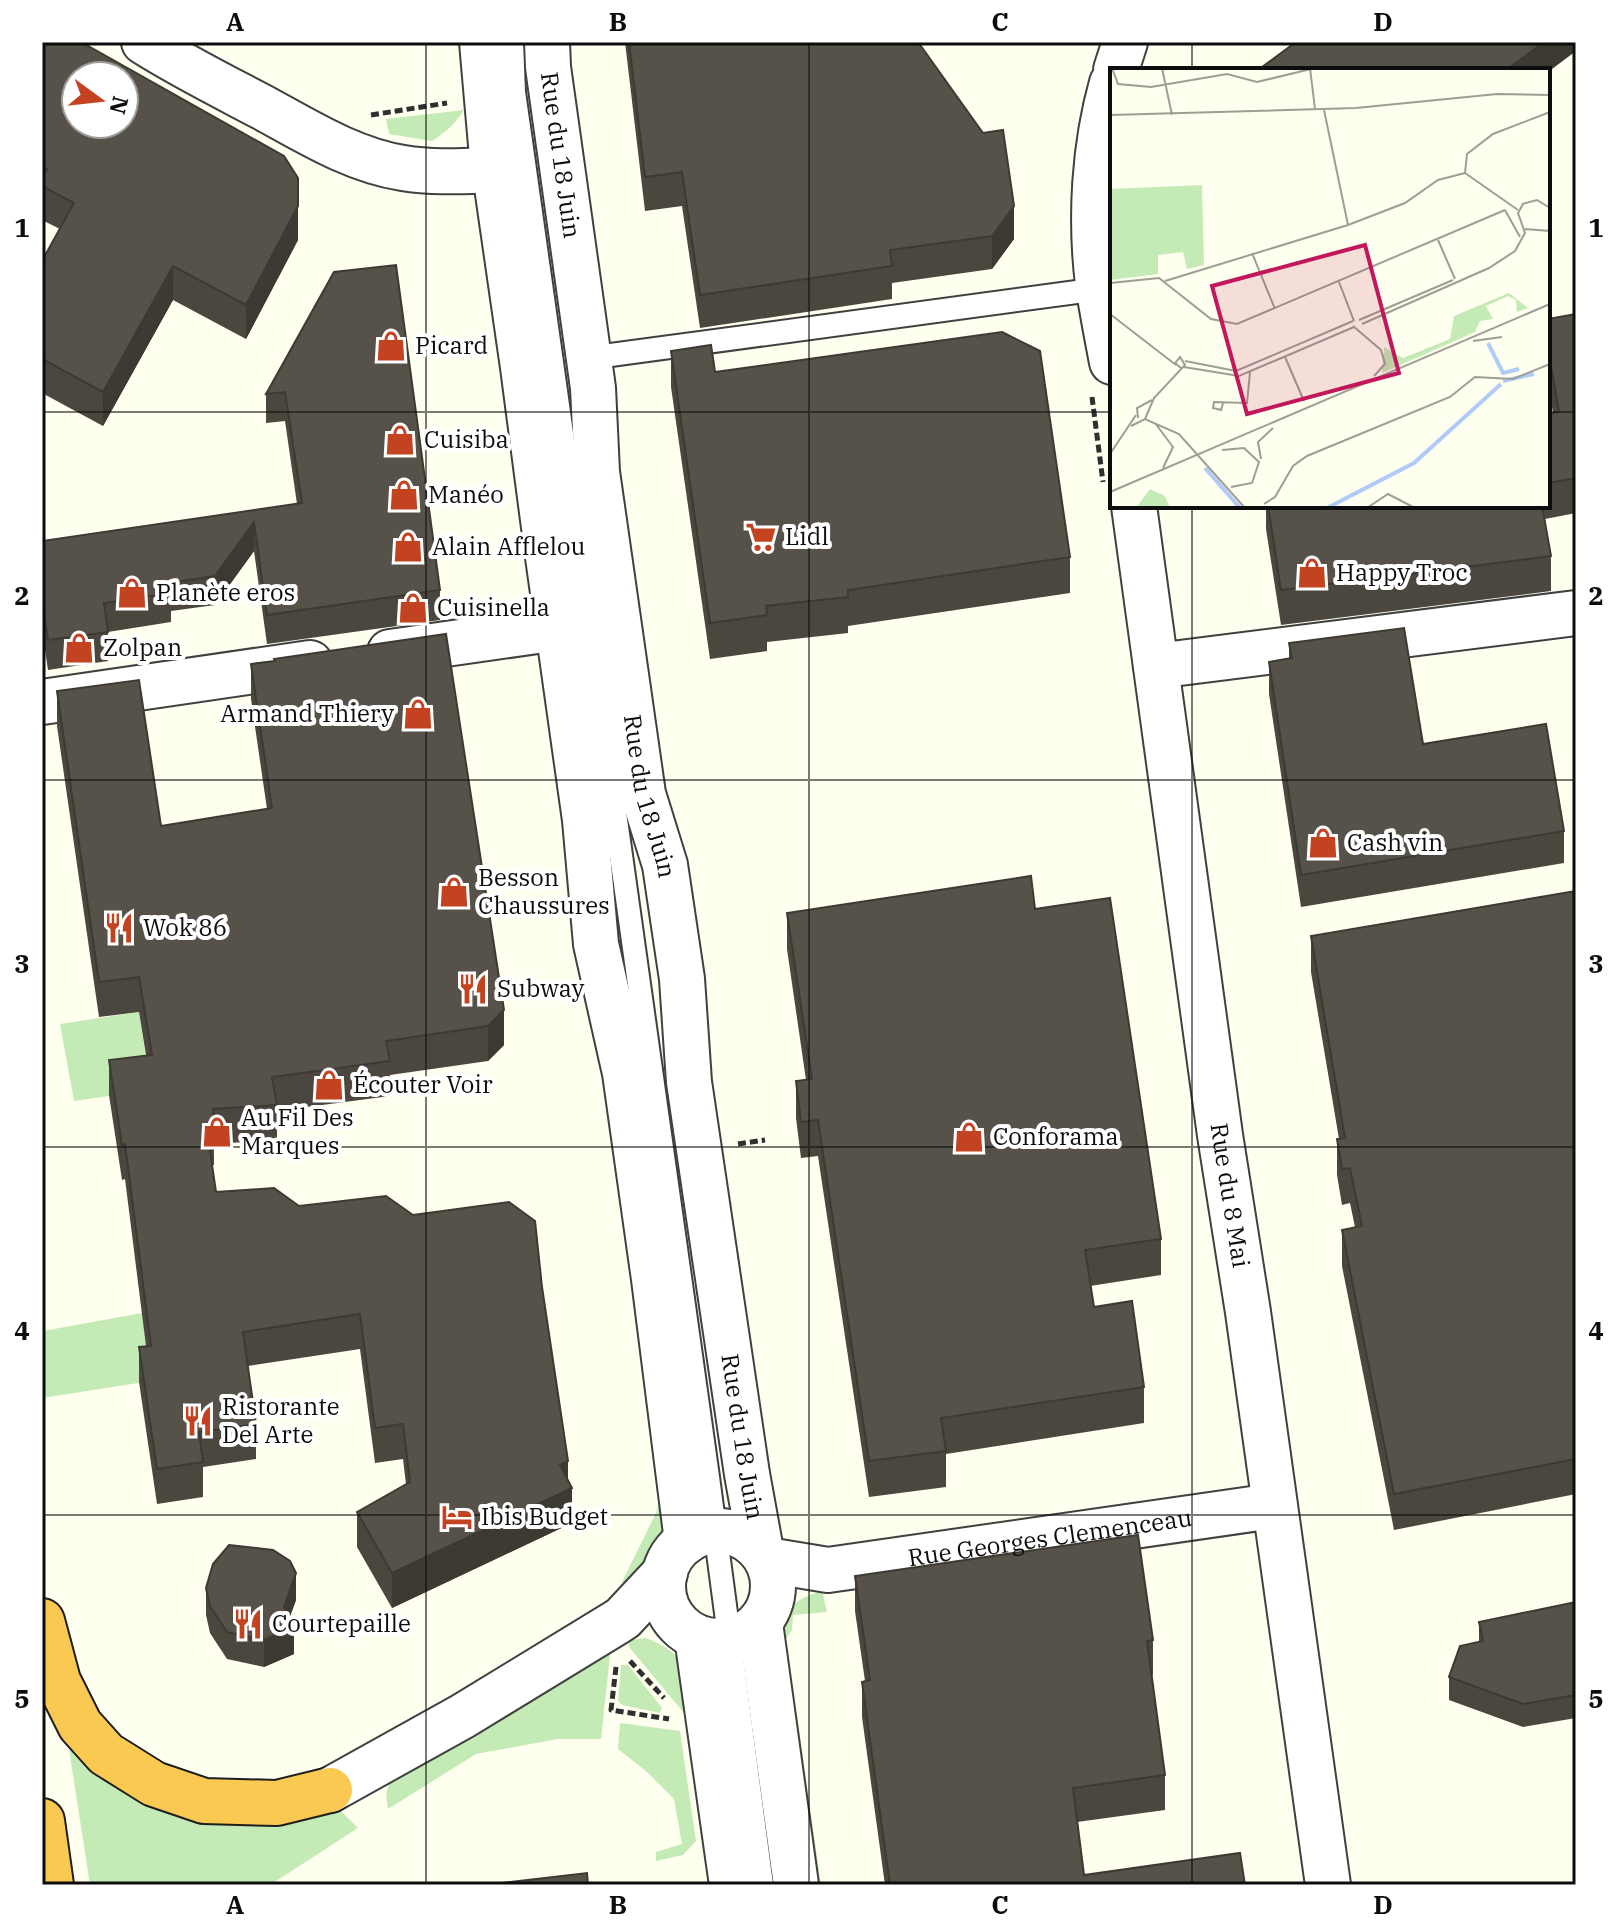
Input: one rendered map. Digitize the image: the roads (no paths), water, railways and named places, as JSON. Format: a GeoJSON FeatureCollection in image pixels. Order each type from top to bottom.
{"type":"FeatureCollection","features":[{"type":"Feature","properties":{"kind":"highway"},"geometry":{"type":"LineString","coordinates":[[42,1621],[58,1681],[80,1725],[106,1754],[154,1784],[204,1801],[277,1803],[330,1790]]}},
{"type":"Feature","properties":{"kind":"highway"},"geometry":{"type":"LineString","coordinates":[[42,1821],[51,1885]]}},
{"type":"Feature","properties":{"kind":"street"},"geometry":{"type":"LineString","coordinates":[[144,42],[320,138],[371,159],[435,172],[516,147]]}},
{"type":"Feature","properties":{"kind":"street","name":"Rue du 18 Juin"},"geometry":{"type":"LineString","coordinates":[[482,42],[516,147],[555,363],[558,628],[585,820],[596,944],[625,1073],[689,1548],[663,1588],[673,1618],[737,1605]]}},
{"type":"Feature","properties":{"kind":"street","name":"Rue du 18 Juin"},"geometry":{"type":"LineString","coordinates":[[547,42],[548,67],[516,147],[555,363],[593,388],[597,472],[643,794],[665,865],[682,979],[689,1082],[744,1458],[737,1605],[732,1885]]}},
{"type":"Feature","properties":{"kind":"street"},"geometry":{"type":"LineString","coordinates":[[1117,68],[1125,42]]}},
{"type":"Feature","properties":{"kind":"street"},"geometry":{"type":"LineString","coordinates":[[1110,91],[1101,129],[1095,205],[1099,289],[1110,351]]}},
{"type":"Feature","properties":{"kind":"street","name":"Rue du 8 Mai"},"geometry":{"type":"LineString","coordinates":[[1134,508],[1220,1135],[1328,1885]]}},
{"type":"Feature","properties":{"kind":"street"},"geometry":{"type":"LineString","coordinates":[[1156,666],[1576,613]]}},
{"type":"Feature","properties":{"kind":"street"},"geometry":{"type":"LineString","coordinates":[[42,702],[558,628]]}},
{"type":"Feature","properties":{"kind":"street","name":"Rue Georges Clemenceau"},"geometry":{"type":"LineString","coordinates":[[737,1605],[828,1570],[1273,1506]]}},
{"type":"Feature","properties":{"kind":"street"},"geometry":{"type":"LineString","coordinates":[[330,1790],[463,1716],[623,1618],[689,1548],[732,1533],[748,1539],[737,1605],[796,1885]]}},
{"type":"Feature","properties":{"kind":"street"},"geometry":{"type":"LineString","coordinates":[[623,1618],[737,1605]]}},
{"type":"Feature","properties":{"kind":"lane"},"geometry":{"type":"LineString","coordinates":[[512,42],[516,147]]}},
{"type":"Feature","properties":{"kind":"lane"},"geometry":{"type":"LineString","coordinates":[[762,1885],[737,1605],[689,1548],[555,363],[1099,289]]}},
{"type":"Feature","properties":{"kind":"place","name":"Picard"},"geometry":{"type":"Point","coordinates":[391,346]}},
{"type":"Feature","properties":{"kind":"place","name":"Cuisiba"},"geometry":{"type":"Point","coordinates":[400,440]}},
{"type":"Feature","properties":{"kind":"place","name":"Manéo"},"geometry":{"type":"Point","coordinates":[404,495]}},
{"type":"Feature","properties":{"kind":"place","name":"Lidl"},"geometry":{"type":"Point","coordinates":[761,537]}},
{"type":"Feature","properties":{"kind":"place","name":"Alain Afflelou"},"geometry":{"type":"Point","coordinates":[408,547]}},
{"type":"Feature","properties":{"kind":"place","name":"Happy Troc"},"geometry":{"type":"Point","coordinates":[1312,573]}},
{"type":"Feature","properties":{"kind":"place","name":"Planète eros"},"geometry":{"type":"Point","coordinates":[132,593]}},
{"type":"Feature","properties":{"kind":"place","name":"Cuisinella"},"geometry":{"type":"Point","coordinates":[413,608]}},
{"type":"Feature","properties":{"kind":"place","name":"Zolpan"},"geometry":{"type":"Point","coordinates":[79,648]}},
{"type":"Feature","properties":{"kind":"place","name":"Armand Thiery"},"geometry":{"type":"Point","coordinates":[418,714]}},
{"type":"Feature","properties":{"kind":"place","name":"Cash vin"},"geometry":{"type":"Point","coordinates":[1323,843]}},
{"type":"Feature","properties":{"kind":"place","name":"Besson Chaussures"},"geometry":{"type":"Point","coordinates":[454,892]}},
{"type":"Feature","properties":{"kind":"place","name":"Wok 86"},"geometry":{"type":"Point","coordinates":[119,928]}},
{"type":"Feature","properties":{"kind":"place","name":"Subway"},"geometry":{"type":"Point","coordinates":[473,989]}},
{"type":"Feature","properties":{"kind":"place","name":"Écouter Voir"},"geometry":{"type":"Point","coordinates":[329,1085]}},
{"type":"Feature","properties":{"kind":"place","name":"Au Fil Des Marques"},"geometry":{"type":"Point","coordinates":[217,1132]}},
{"type":"Feature","properties":{"kind":"place","name":"Conforama"},"geometry":{"type":"Point","coordinates":[969,1137]}},
{"type":"Feature","properties":{"kind":"place","name":"Ristorante Del Arte"},"geometry":{"type":"Point","coordinates":[198,1421]}},
{"type":"Feature","properties":{"kind":"place","name":"Ibis Budget"},"geometry":{"type":"Point","coordinates":[457,1517]}},
{"type":"Feature","properties":{"kind":"place","name":"Courtepaille"},"geometry":{"type":"Point","coordinates":[248,1624]}}]}
